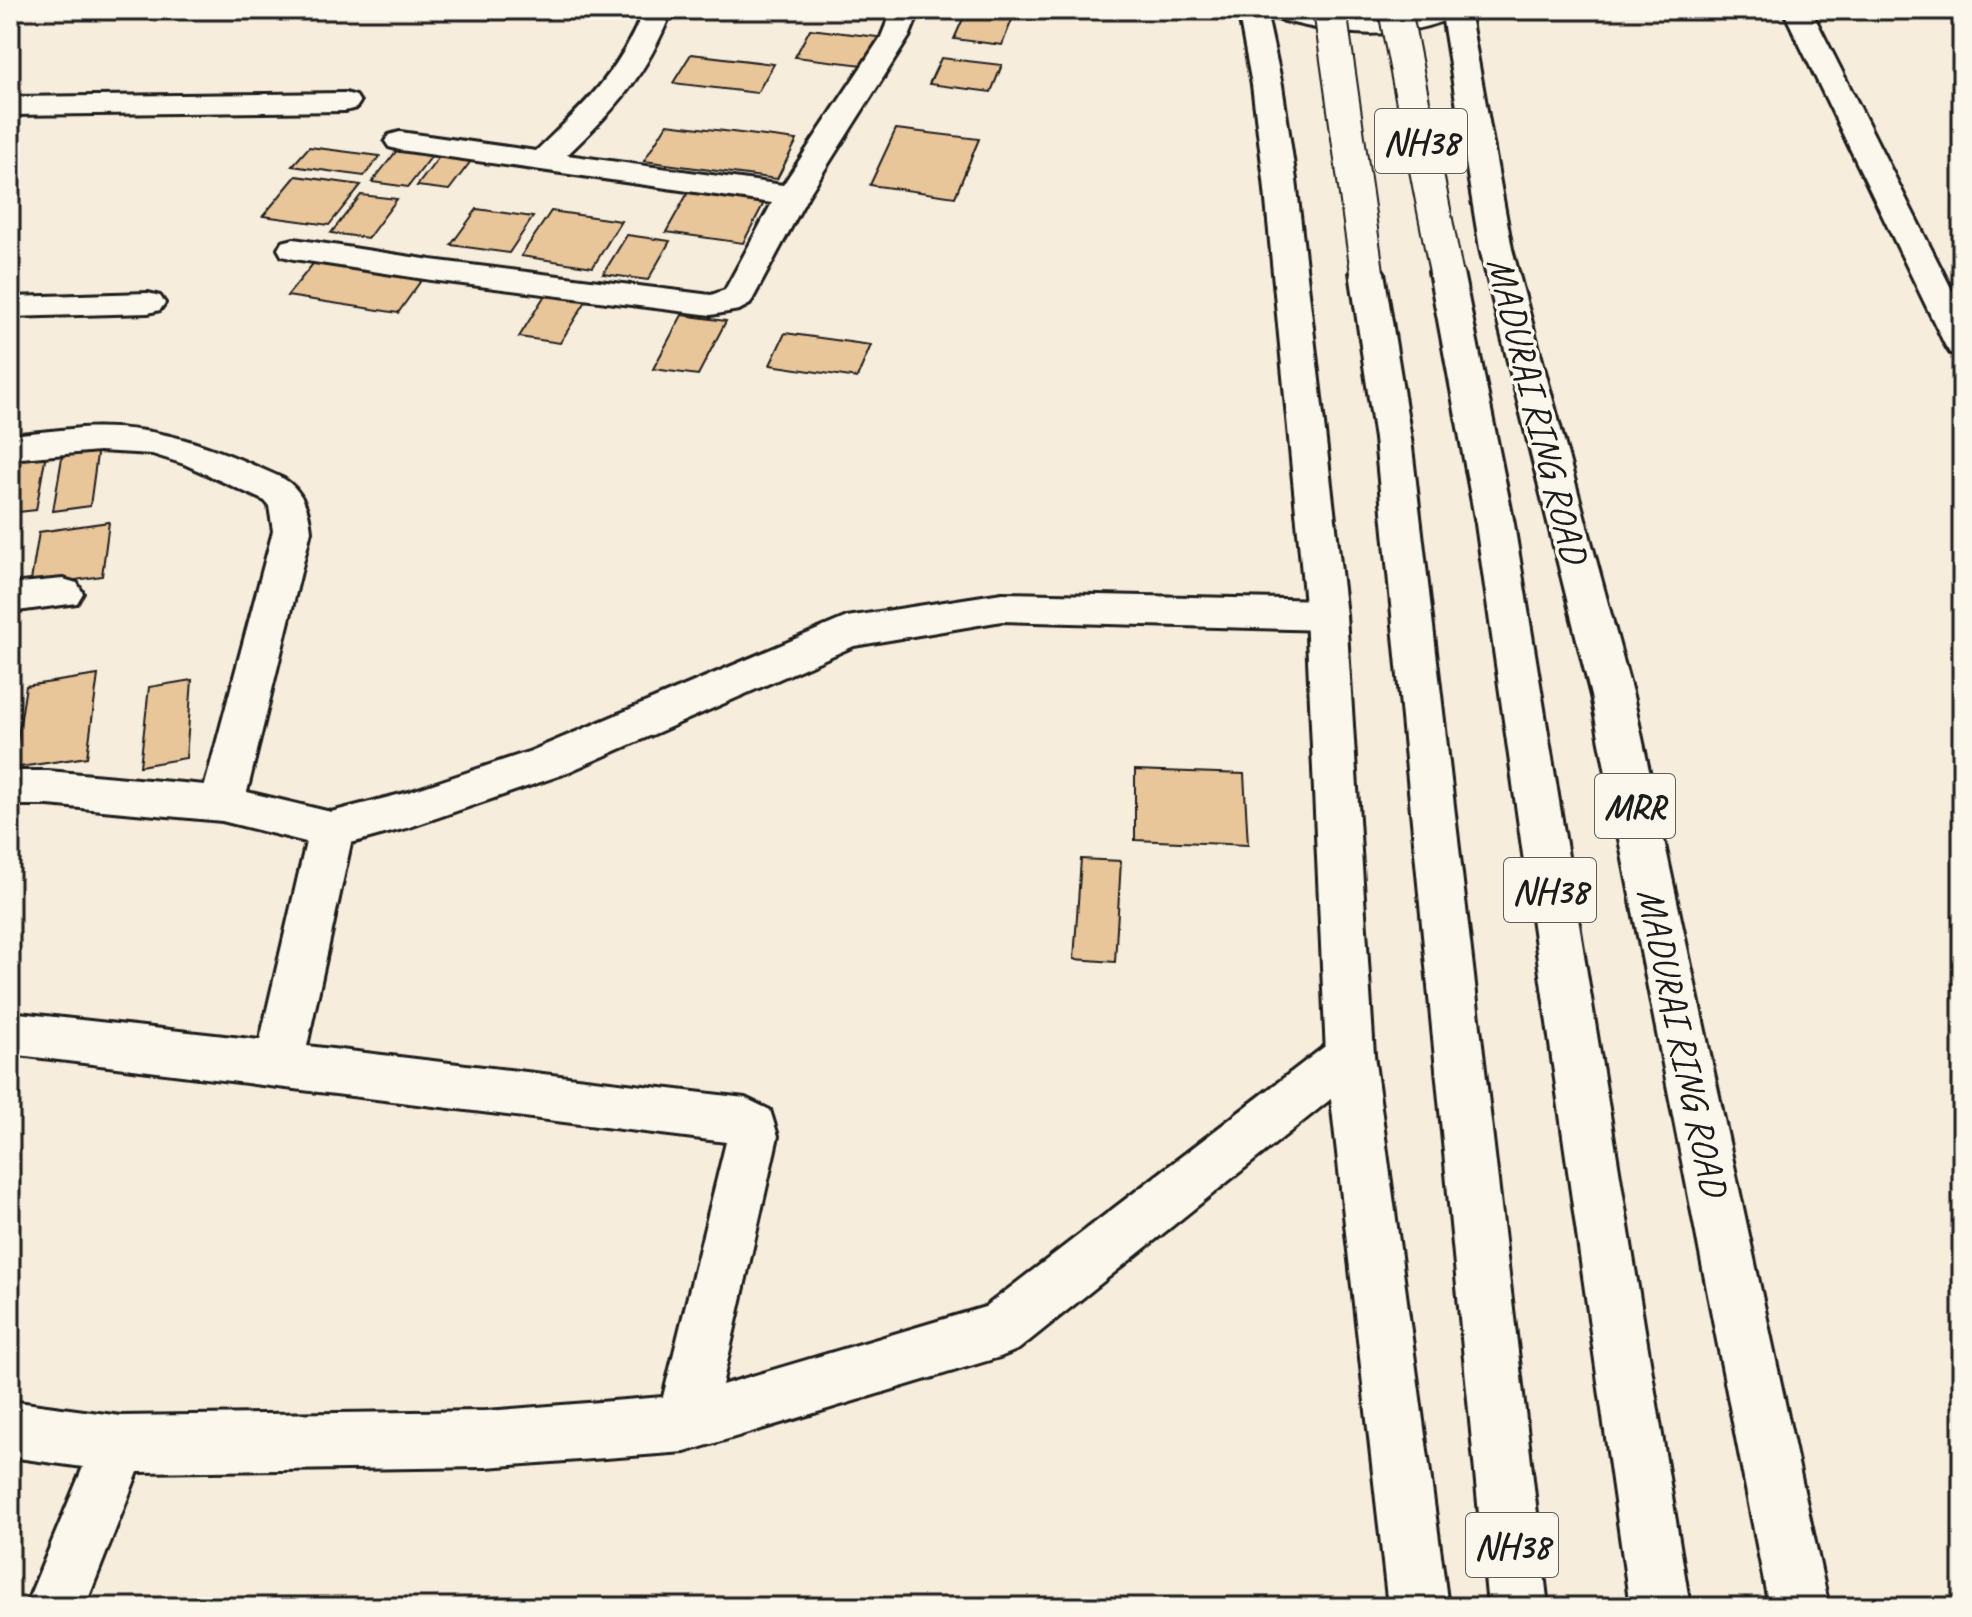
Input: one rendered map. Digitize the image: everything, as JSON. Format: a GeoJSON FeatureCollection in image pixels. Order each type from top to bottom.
{"type":"FeatureCollection","features":[{"type":"Feature","properties":{"kind":"main road"},"geometry":{"type":"LineString","coordinates":[[544,160],[608,99],[643,47],[658,10]]}},
{"type":"Feature","properties":{"kind":"main road"},"geometry":{"type":"LineString","coordinates":[[294,249],[431,270],[711,305],[727,303],[738,297],[792,196],[895,37],[906,10]]}},
{"type":"Feature","properties":{"kind":"main road"},"geometry":{"type":"LineString","coordinates":[[1252,10],[1280,180],[1326,615],[1350,1055],[1418,1607]]}},
{"type":"Feature","properties":{"kind":"main road"},"geometry":{"type":"LineString","coordinates":[[1277,10],[1313,21],[1353,26],[1392,25],[1427,18],[1445,10]]}},
{"type":"Feature","properties":{"kind":"main road","name":"NH38"},"geometry":{"type":"LineString","coordinates":[[1330,10],[1393,439],[1518,1607]]}},
{"type":"Feature","properties":{"kind":"main road","name":"NH38"},"geometry":{"type":"LineString","coordinates":[[1395,10],[1481,444],[1524,703],[1558,946],[1660,1607]]}},
{"type":"Feature","properties":{"kind":"main road","name":"MADURAI RING ROAD"},"geometry":{"type":"LineString","coordinates":[[1455,10],[1496,249],[1612,696],[1799,1607]]}},
{"type":"Feature","properties":{"kind":"main road"},"geometry":{"type":"LineString","coordinates":[[1797,10],[1962,345]]}},
{"type":"Feature","properties":{"kind":"main road"},"geometry":{"type":"LineString","coordinates":[[10,106],[345,102]]}},
{"type":"Feature","properties":{"kind":"main road"},"geometry":{"type":"LineString","coordinates":[[400,141],[792,196]]}},
{"type":"Feature","properties":{"kind":"main road"},"geometry":{"type":"LineString","coordinates":[[10,307],[148,303]]}},
{"type":"Feature","properties":{"kind":"main road"},"geometry":{"type":"LineString","coordinates":[[10,447],[99,440],[153,442],[202,458],[279,492],[291,507],[292,531],[222,804]]}},
{"type":"Feature","properties":{"kind":"main road"},"geometry":{"type":"LineString","coordinates":[[10,598],[63,593]]}},
{"type":"Feature","properties":{"kind":"main road"},"geometry":{"type":"LineString","coordinates":[[10,788],[48,788],[222,804],[331,830],[410,809],[546,763],[847,632],[1002,607],[1326,615]]}},
{"type":"Feature","properties":{"kind":"main road"},"geometry":{"type":"LineString","coordinates":[[279,1064],[331,830]]}},
{"type":"Feature","properties":{"kind":"main road"},"geometry":{"type":"LineString","coordinates":[[10,1033],[745,1121],[752,1126],[753,1136],[685,1424]]}},
{"type":"Feature","properties":{"kind":"main road"},"geometry":{"type":"LineString","coordinates":[[10,1429],[121,1444],[486,1439],[685,1424],[1000,1330],[1350,1055]]}},
{"type":"Feature","properties":{"kind":"main road"},"geometry":{"type":"LineString","coordinates":[[55,1607],[121,1444]]}},
{"type":"Feature","properties":{"kind":"building"},"geometry":{"type":"Polygon","coordinates":[[[966,12],[1013,17],[1002,45],[954,39],[966,12]]]}},
{"type":"Feature","properties":{"kind":"building"},"geometry":{"type":"Polygon","coordinates":[[[810,29],[886,38],[871,66],[795,57],[810,29]]]}},
{"type":"Feature","properties":{"kind":"building"},"geometry":{"type":"Polygon","coordinates":[[[691,54],[774,64],[757,93],[673,83],[691,54]]]}},
{"type":"Feature","properties":{"kind":"building"},"geometry":{"type":"Polygon","coordinates":[[[941,58],[1002,65],[991,92],[929,84],[941,58]]]}},
{"type":"Feature","properties":{"kind":"building"},"geometry":{"type":"Polygon","coordinates":[[[667,124],[797,140],[777,179],[644,161],[667,124]]]}},
{"type":"Feature","properties":{"kind":"building"},"geometry":{"type":"Polygon","coordinates":[[[896,129],[979,139],[955,197],[870,185],[896,129]]]}},
{"type":"Feature","properties":{"kind":"building"},"geometry":{"type":"Polygon","coordinates":[[[309,147],[380,156],[364,176],[292,166],[309,147]]]}},
{"type":"Feature","properties":{"kind":"building"},"geometry":{"type":"Polygon","coordinates":[[[399,148],[435,152],[408,187],[372,182],[399,148]]]}},
{"type":"Feature","properties":{"kind":"building"},"geometry":{"type":"Polygon","coordinates":[[[442,153],[474,157],[449,190],[417,186],[442,153]]]}},
{"type":"Feature","properties":{"kind":"building"},"geometry":{"type":"Polygon","coordinates":[[[296,176],[361,185],[329,225],[263,216],[296,176]]]}},
{"type":"Feature","properties":{"kind":"building"},"geometry":{"type":"Polygon","coordinates":[[[690,189],[766,199],[743,243],[666,232],[690,189]]]}},
{"type":"Feature","properties":{"kind":"building"},"geometry":{"type":"Polygon","coordinates":[[[361,195],[397,199],[368,238],[331,233],[361,195]]]}},
{"type":"Feature","properties":{"kind":"building"},"geometry":{"type":"Polygon","coordinates":[[[477,209],[533,217],[509,253],[451,245],[477,209]]]}},
{"type":"Feature","properties":{"kind":"building"},"geometry":{"type":"Polygon","coordinates":[[[551,211],[621,221],[593,267],[521,256],[551,211]]]}},
{"type":"Feature","properties":{"kind":"building"},"geometry":{"type":"Polygon","coordinates":[[[627,235],[670,241],[648,280],[603,274],[627,235]]]}},
{"type":"Feature","properties":{"kind":"building"},"geometry":{"type":"Polygon","coordinates":[[[316,260],[425,275],[398,313],[287,296],[316,260]]]}},
{"type":"Feature","properties":{"kind":"building"},"geometry":{"type":"Polygon","coordinates":[[[545,295],[586,301],[560,343],[519,337],[545,295]]]}},
{"type":"Feature","properties":{"kind":"building"},"geometry":{"type":"Polygon","coordinates":[[[682,315],[726,321],[698,375],[653,369],[682,315]]]}},
{"type":"Feature","properties":{"kind":"building"},"geometry":{"type":"Polygon","coordinates":[[[785,333],[871,345],[857,378],[770,365],[785,333]]]}},
{"type":"Feature","properties":{"kind":"building"},"geometry":{"type":"Polygon","coordinates":[[[98,447],[90,506],[53,511],[63,452],[98,447]]]}},
{"type":"Feature","properties":{"kind":"building"},"geometry":{"type":"Polygon","coordinates":[[[46,453],[36,510],[10,513],[10,458],[46,453]]]}},
{"type":"Feature","properties":{"kind":"building"},"geometry":{"type":"Polygon","coordinates":[[[109,522],[102,576],[30,587],[39,532],[109,522]]]}},
{"type":"Feature","properties":{"kind":"building"},"geometry":{"type":"Polygon","coordinates":[[[98,675],[87,757],[13,768],[26,686],[98,675]]]}},
{"type":"Feature","properties":{"kind":"building"},"geometry":{"type":"Polygon","coordinates":[[[192,680],[186,758],[140,766],[149,687],[192,680]]]}},
{"type":"Feature","properties":{"kind":"building"},"geometry":{"type":"Polygon","coordinates":[[[1135,770],[1244,774],[1248,845],[1135,840],[1135,770]]]}},
{"type":"Feature","properties":{"kind":"building"},"geometry":{"type":"Polygon","coordinates":[[[1081,859],[1121,861],[1115,962],[1074,959],[1081,859]]]}}]}
